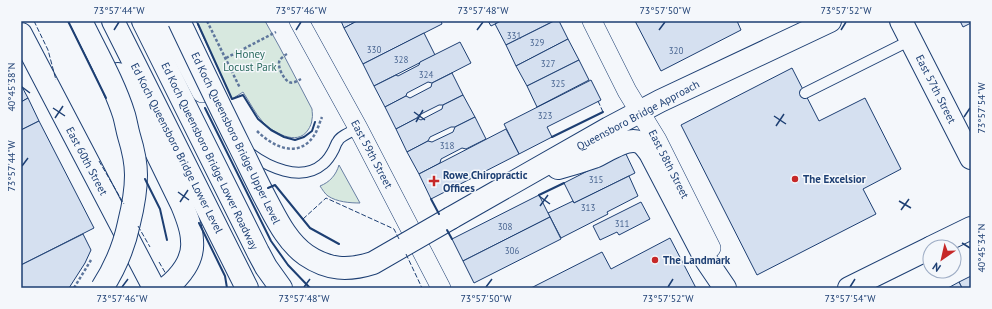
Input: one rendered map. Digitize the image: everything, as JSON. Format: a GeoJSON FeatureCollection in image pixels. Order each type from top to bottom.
{"type":"FeatureCollection","features":[{"type":"Feature","properties":{"kind":"main road"},"geometry":{"type":"LineString","coordinates":[[81,21],[109,78],[124,115],[133,151],[136,174],[136,192],[126,234],[111,274],[102,288]]}},
{"type":"Feature","properties":{"kind":"main road"},"geometry":{"type":"LineString","coordinates":[[92,21],[182,206],[190,228],[192,243],[187,264],[173,282],[166,288]]}},
{"type":"Feature","properties":{"kind":"main road","name":"Ed Koch Queensboro Bridge Lower Level"},"geometry":{"type":"LineString","coordinates":[[113,21],[243,283]]}},
{"type":"Feature","properties":{"kind":"main road","name":"Ed Koch Queensboro Bridge Lower Roadway"},"geometry":{"type":"LineString","coordinates":[[143,21],[258,252],[266,267],[281,288]]}},
{"type":"Feature","properties":{"kind":"main road","name":"Ed Koch Queensboro Bridge Upper Level"},"geometry":{"type":"LineString","coordinates":[[179,21],[262,192],[290,240],[306,255],[332,267],[350,269],[364,266],[373,263],[451,218]]}},
{"type":"Feature","properties":{"kind":"main road","name":"Queensboro Bridge Approach"},"geometry":{"type":"LineString","coordinates":[[451,218],[609,128],[660,101],[830,21]]}},
{"type":"Feature","properties":{"kind":"main road","name":"East 57th Street"},"geometry":{"type":"LineString","coordinates":[[906,30],[971,158]]}},
{"type":"Feature","properties":{"kind":"main road","name":"East 60th Street"},"geometry":{"type":"LineString","coordinates":[[21,34],[154,288]]}},
{"type":"Feature","properties":{"kind":"main road"},"geometry":{"type":"LineString","coordinates":[[511,184],[594,157],[629,141],[639,142],[650,153],[706,260],[727,288]]}},
{"type":"Feature","properties":{"kind":"main road"},"geometry":{"type":"LineString","coordinates":[[949,239],[971,228]]}},
{"type":"Feature","properties":{"kind":"main road"},"geometry":{"type":"LineString","coordinates":[[849,288],[922,252]]}},
{"type":"Feature","properties":{"kind":"street"},"geometry":{"type":"LineString","coordinates":[[164,21],[202,94]]}},
{"type":"Feature","properties":{"kind":"street","name":"East 59th Street"},"geometry":{"type":"LineString","coordinates":[[299,21],[358,128],[441,288]]}},
{"type":"Feature","properties":{"kind":"street","name":"East 58th Street"},"geometry":{"type":"LineString","coordinates":[[592,21],[627,91],[657,140],[715,254],[727,288]]}},
{"type":"Feature","properties":{"kind":"lane"},"geometry":{"type":"LineString","coordinates":[[805,93],[906,30]]}},
{"type":"Feature","properties":{"kind":"lane"},"geometry":{"type":"LineString","coordinates":[[202,94],[218,118],[238,142],[262,161],[283,170],[302,173],[316,169],[330,157],[338,140],[358,128]]}},
{"type":"Feature","properties":{"kind":"path"},"geometry":{"type":"LineString","coordinates":[[207,21],[240,88]]}},
{"type":"Feature","properties":{"kind":"path"},"geometry":{"type":"LineString","coordinates":[[226,58],[276,32]]}},
{"type":"Feature","properties":{"kind":"path"},"geometry":{"type":"LineString","coordinates":[[287,54],[278,63],[279,69],[285,80],[290,83],[294,83],[301,79]]}},
{"type":"Feature","properties":{"kind":"path"},"geometry":{"type":"LineString","coordinates":[[254,127],[262,136],[277,145],[284,148],[300,148],[308,143],[314,136],[322,117]]}},
{"type":"Feature","properties":{"kind":"path"},"geometry":{"type":"LineString","coordinates":[[74,288],[93,256]]}},
{"type":"Feature","properties":{"kind":"green space","name":"Honey Locust Park"},"geometry":{"type":"Polygon","coordinates":[[[196,21],[265,21],[312,109],[311,123],[308,130],[303,135],[291,138],[278,133],[266,125],[254,111],[243,92],[232,99],[196,21]]]}},
{"type":"Feature","properties":{"kind":"green space"},"geometry":{"type":"Polygon","coordinates":[[[339,165],[360,203],[335,200],[328,196],[320,186],[332,178],[339,165]]]}},
{"type":"Feature","properties":{"kind":"building"},"geometry":{"type":"Polygon","coordinates":[[[341,21],[357,21],[344,28],[341,21]]]}},
{"type":"Feature","properties":{"kind":"building"},"geometry":{"type":"Polygon","coordinates":[[[357,21],[441,21],[442,24],[363,64],[344,28],[357,21]]]}},
{"type":"Feature","properties":{"kind":"building"},"geometry":{"type":"Polygon","coordinates":[[[488,21],[501,21],[491,26],[488,21]]]}},
{"type":"Feature","properties":{"kind":"building"},"geometry":{"type":"Polygon","coordinates":[[[501,21],[554,21],[506,45],[495,24],[501,21]]]}},
{"type":"Feature","properties":{"kind":"building"},"geometry":{"type":"Polygon","coordinates":[[[554,21],[559,21],[568,39],[516,66],[506,45],[554,21]]]}},
{"type":"Feature","properties":{"kind":"building"},"geometry":{"type":"Polygon","coordinates":[[[635,21],[737,21],[741,30],[661,71],[635,21]]]}},
{"type":"Feature","properties":{"kind":"building"},"geometry":{"type":"Polygon","coordinates":[[[960,21],[971,21],[971,23],[963,27],[960,21]]]}},
{"type":"Feature","properties":{"kind":"building"},"geometry":{"type":"Polygon","coordinates":[[[424,33],[435,55],[374,86],[363,64],[424,33]]]}},
{"type":"Feature","properties":{"kind":"building"},"geometry":{"type":"Polygon","coordinates":[[[568,39],[579,60],[527,86],[516,66],[568,39]]]}},
{"type":"Feature","properties":{"kind":"building"},"geometry":{"type":"Polygon","coordinates":[[[460,42],[471,63],[432,83],[428,82],[385,107],[374,86],[396,75],[398,76],[419,65],[420,62],[460,42]]]}},
{"type":"Feature","properties":{"kind":"building"},"geometry":{"type":"Polygon","coordinates":[[[579,60],[589,80],[537,107],[527,86],[579,60]]]}},
{"type":"Feature","properties":{"kind":"building","name":"The Excelsior"},"geometry":{"type":"Polygon","coordinates":[[[792,68],[819,121],[865,98],[901,169],[863,189],[876,214],[757,275],[681,125],[792,68]]]}},
{"type":"Feature","properties":{"kind":"building"},"geometry":{"type":"Polygon","coordinates":[[[452,73],[463,95],[419,115],[417,118],[396,129],[385,107],[406,96],[410,98],[431,87],[432,83],[452,73]]]}},
{"type":"Feature","properties":{"kind":"building"},"geometry":{"type":"Polygon","coordinates":[[[591,80],[601,100],[547,127],[552,137],[519,154],[504,124],[591,80]]]}},
{"type":"Feature","properties":{"kind":"building"},"geometry":{"type":"Polygon","coordinates":[[[21,85],[28,98],[21,102],[21,85]]]}},
{"type":"Feature","properties":{"kind":"building"},"geometry":{"type":"Polygon","coordinates":[[[463,95],[475,117],[430,137],[428,141],[407,152],[396,129],[417,118],[421,120],[442,109],[443,105],[463,95]]]}},
{"type":"Feature","properties":{"kind":"building"},"geometry":{"type":"Polygon","coordinates":[[[28,98],[39,121],[21,130],[21,102],[28,98]]]}},
{"type":"Feature","properties":{"kind":"building"},"geometry":{"type":"Polygon","coordinates":[[[475,117],[486,139],[466,149],[462,148],[441,159],[440,163],[419,174],[407,152],[428,141],[432,142],[453,132],[455,127],[475,117]]]}},
{"type":"Feature","properties":{"kind":"building"},"geometry":{"type":"Polygon","coordinates":[[[39,121],[94,228],[21,265],[21,130],[39,121]]]}},
{"type":"Feature","properties":{"kind":"building"},"geometry":{"type":"Polygon","coordinates":[[[506,129],[519,154],[431,199],[419,174],[506,129]]]}},
{"type":"Feature","properties":{"kind":"building"},"geometry":{"type":"Polygon","coordinates":[[[625,152],[635,173],[574,203],[564,183],[625,152]]]}},
{"type":"Feature","properties":{"kind":"building"},"geometry":{"type":"Polygon","coordinates":[[[629,176],[638,196],[607,212],[608,214],[561,238],[548,213],[573,201],[574,203],[629,176]]]}},
{"type":"Feature","properties":{"kind":"building"},"geometry":{"type":"Polygon","coordinates":[[[539,195],[550,217],[463,261],[452,239],[539,195]]]}},
{"type":"Feature","properties":{"kind":"building"},"geometry":{"type":"Polygon","coordinates":[[[641,202],[650,219],[619,235],[617,232],[600,240],[593,226],[641,202]]]}},
{"type":"Feature","properties":{"kind":"building"},"geometry":{"type":"Polygon","coordinates":[[[550,217],[561,239],[474,283],[463,261],[550,217]]]}},
{"type":"Feature","properties":{"kind":"building"},"geometry":{"type":"Polygon","coordinates":[[[83,234],[91,250],[85,263],[69,288],[21,288],[21,265],[83,234]]]}},
{"type":"Feature","properties":{"kind":"building","name":"The Landmark"},"geometry":{"type":"Polygon","coordinates":[[[670,238],[696,288],[531,288],[602,252],[611,269],[670,238]]]}},
{"type":"Feature","properties":{"kind":"building"},"geometry":{"type":"Polygon","coordinates":[[[971,276],[971,288],[962,288],[959,282],[971,276]]]}},
{"type":"Feature","properties":{"kind":"building"},"geometry":{"type":"Polygon","coordinates":[[[959,282],[962,288],[948,288],[959,282]]]}},
{"type":"Feature","properties":{"kind":"fence"},"geometry":{"type":"LineString","coordinates":[[34,21],[48,50],[56,80]]}},
{"type":"Feature","properties":{"kind":"fence"},"geometry":{"type":"LineString","coordinates":[[598,101],[603,112]]}},
{"type":"Feature","properties":{"kind":"fence"},"geometry":{"type":"LineString","coordinates":[[99,161],[124,204]]}},
{"type":"Feature","properties":{"kind":"fence"},"geometry":{"type":"LineString","coordinates":[[303,219],[326,198],[394,229],[399,239]]}},
{"type":"Feature","properties":{"kind":"fence"},"geometry":{"type":"LineString","coordinates":[[138,226],[150,247]]}},
{"type":"Feature","properties":{"kind":"fence"},"geometry":{"type":"LineString","coordinates":[[406,254],[422,288]]}},
{"type":"Feature","properties":{"kind":"fence"},"geometry":{"type":"LineString","coordinates":[[159,262],[166,274]]}},
{"type":"Feature","properties":{"kind":"wall"},"geometry":{"type":"LineString","coordinates":[[68,21],[106,98]]}},
{"type":"Feature","properties":{"kind":"wall"},"geometry":{"type":"LineString","coordinates":[[198,24],[232,99],[243,95],[258,119],[271,130],[284,137],[295,140],[304,137],[312,131],[315,122]]}},
{"type":"Feature","properties":{"kind":"wall"},"geometry":{"type":"LineString","coordinates":[[205,108],[271,241],[288,265],[310,288]]}},
{"type":"Feature","properties":{"kind":"wall"},"geometry":{"type":"LineString","coordinates":[[552,137],[603,112]]}},
{"type":"Feature","properties":{"kind":"wall"},"geometry":{"type":"LineString","coordinates":[[145,179],[160,209],[167,240]]}},
{"type":"Feature","properties":{"kind":"wall"},"geometry":{"type":"LineString","coordinates":[[539,195],[564,183]]}},
{"type":"Feature","properties":{"kind":"wall"},"geometry":{"type":"LineString","coordinates":[[268,188],[275,185],[310,228],[339,244]]}},
{"type":"Feature","properties":{"kind":"wall"},"geometry":{"type":"LineString","coordinates":[[431,199],[439,214]]}},
{"type":"Feature","properties":{"kind":"wall"},"geometry":{"type":"LineString","coordinates":[[199,223],[225,276],[227,288]]}},
{"type":"Feature","properties":{"kind":"wall"},"geometry":{"type":"LineString","coordinates":[[447,230],[452,239]]}},
{"type":"Feature","properties":{"kind":"place","name":"The Excelsior"},"geometry":{"type":"Point","coordinates":[795,179]}},
{"type":"Feature","properties":{"kind":"place","name":"Rowe Chiropractic Offices"},"geometry":{"type":"Point","coordinates":[434,181]}},
{"type":"Feature","properties":{"kind":"place","name":"The Landmark"},"geometry":{"type":"Point","coordinates":[655,260]}}]}
